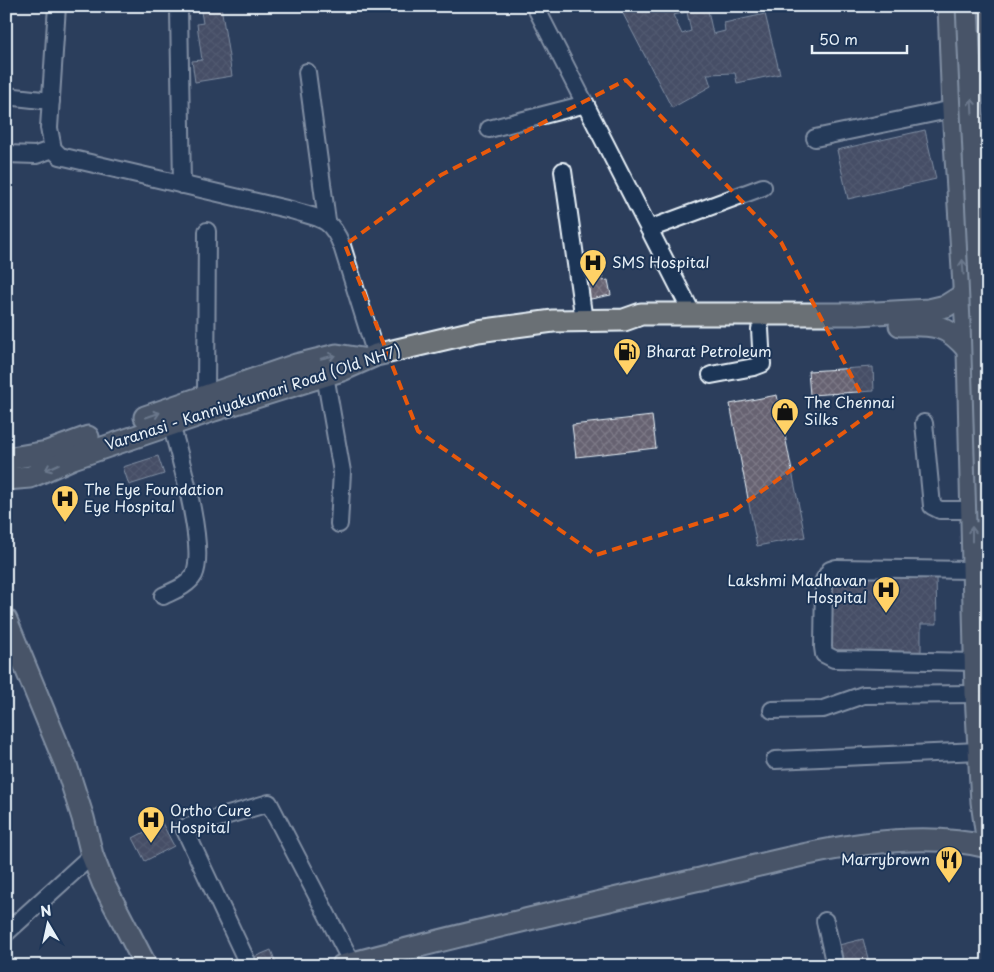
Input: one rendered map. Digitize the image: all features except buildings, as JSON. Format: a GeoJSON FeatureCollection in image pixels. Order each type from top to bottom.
{"type":"FeatureCollection","features":[{"type":"Feature","properties":{"kind":"main road"},"geometry":{"type":"LineString","coordinates":[[949,6],[970,413],[980,516]]}},
{"type":"Feature","properties":{"kind":"main road"},"geometry":{"type":"LineString","coordinates":[[347,964],[503,924],[784,860],[879,842],[944,839],[988,846],[982,802],[979,751],[972,570],[980,516],[982,322],[967,6]]}},
{"type":"Feature","properties":{"kind":"main road"},"geometry":{"type":"LineString","coordinates":[[984,6],[988,93]]}},
{"type":"Feature","properties":{"kind":"main road"},"geometry":{"type":"LineString","coordinates":[[958,203],[962,192],[968,186],[988,185]]}},
{"type":"Feature","properties":{"kind":"main road","name":"Varanasi - Kanniyakumari Road (Old NH7)"},"geometry":{"type":"LineString","coordinates":[[6,479],[30,477],[73,458],[171,424],[342,370],[369,357],[478,332],[553,321],[624,320],[641,314],[693,316],[858,314],[930,310],[946,306],[965,294]]}},
{"type":"Feature","properties":{"kind":"main road","name":"Varanasi - Kanniyakumari Road (Old NH7)"},"geometry":{"type":"LineString","coordinates":[[624,320],[640,325],[760,329],[929,325],[956,335],[968,350]]}},
{"type":"Feature","properties":{"kind":"main road","name":"Varanasi - Kanniyakumari Road (Old NH7)"},"geometry":{"type":"LineString","coordinates":[[6,459],[47,452],[296,364],[337,355],[369,357]]}},
{"type":"Feature","properties":{"kind":"main road"},"geometry":{"type":"LineString","coordinates":[[970,413],[981,432],[988,432]]}},
{"type":"Feature","properties":{"kind":"main road"},"geometry":{"type":"LineString","coordinates":[[6,620],[66,765],[83,818],[92,855],[103,883],[146,966]]}},
{"type":"Feature","properties":{"kind":"street"},"geometry":{"type":"LineString","coordinates":[[57,6],[49,133],[53,149],[60,156],[292,210],[327,221],[336,230],[342,246],[369,357]]}},
{"type":"Feature","properties":{"kind":"street"},"geometry":{"type":"LineString","coordinates":[[535,6],[693,316]]}},
{"type":"Feature","properties":{"kind":"street"},"geometry":{"type":"LineString","coordinates":[[179,10],[182,185]]}},
{"type":"Feature","properties":{"kind":"street"},"geometry":{"type":"LineString","coordinates":[[307,72],[327,221]]}},
{"type":"Feature","properties":{"kind":"street"},"geometry":{"type":"LineString","coordinates":[[6,96],[51,102]]}},
{"type":"Feature","properties":{"kind":"street"},"geometry":{"type":"LineString","coordinates":[[489,129],[586,104]]}},
{"type":"Feature","properties":{"kind":"street"},"geometry":{"type":"LineString","coordinates":[[815,138],[953,109]]}},
{"type":"Feature","properties":{"kind":"street"},"geometry":{"type":"LineString","coordinates":[[6,154],[36,155],[53,149]]}},
{"type":"Feature","properties":{"kind":"street"},"geometry":{"type":"LineString","coordinates":[[563,171],[584,321]]}},
{"type":"Feature","properties":{"kind":"street"},"geometry":{"type":"LineString","coordinates":[[648,229],[763,187]]}},
{"type":"Feature","properties":{"kind":"street"},"geometry":{"type":"LineString","coordinates":[[206,396],[208,231]]}},
{"type":"Feature","properties":{"kind":"street"},"geometry":{"type":"LineString","coordinates":[[711,375],[762,364],[760,329]]}},
{"type":"Feature","properties":{"kind":"street"},"geometry":{"type":"LineString","coordinates":[[325,375],[342,472],[339,524]]}},
{"type":"Feature","properties":{"kind":"street"},"geometry":{"type":"LineString","coordinates":[[924,423],[932,506],[940,510],[980,516]]}},
{"type":"Feature","properties":{"kind":"street"},"geometry":{"type":"LineString","coordinates":[[162,596],[183,586],[194,575],[197,562],[192,512],[171,424]]}},
{"type":"Feature","properties":{"kind":"street"},"geometry":{"type":"LineString","coordinates":[[972,570],[836,568],[830,570],[824,580],[823,647],[824,654],[834,659],[975,662]]}},
{"type":"Feature","properties":{"kind":"street"},"geometry":{"type":"LineString","coordinates":[[772,710],[823,709],[862,695],[976,694]]}},
{"type":"Feature","properties":{"kind":"street"},"geometry":{"type":"LineString","coordinates":[[775,760],[979,751]]}},
{"type":"Feature","properties":{"kind":"street"},"geometry":{"type":"LineString","coordinates":[[249,966],[184,828],[269,803],[347,964]]}},
{"type":"Feature","properties":{"kind":"street"},"geometry":{"type":"LineString","coordinates":[[6,933],[92,855]]}},
{"type":"Feature","properties":{"kind":"street"},"geometry":{"type":"LineString","coordinates":[[825,921],[834,966]]}},
{"type":"Feature","properties":{"kind":"highlighted area"},"geometry":{"type":"Polygon","coordinates":[[[626,80],[781,242],[871,413],[731,513],[596,555],[418,431],[345,245],[441,175],[626,80]]]}},
{"type":"Feature","properties":{"kind":"place","name":"SMS Hospital"},"geometry":{"type":"Point","coordinates":[593,287]}},
{"type":"Feature","properties":{"kind":"place","name":"Bharat Petroleum"},"geometry":{"type":"Point","coordinates":[627,376]}},
{"type":"Feature","properties":{"kind":"place","name":"The Chennai Silks"},"geometry":{"type":"Point","coordinates":[785,436]}},
{"type":"Feature","properties":{"kind":"place","name":"The Eye Foundation Eye Hospital"},"geometry":{"type":"Point","coordinates":[65,523]}},
{"type":"Feature","properties":{"kind":"place","name":"Lakshmi Madhavan Hospital"},"geometry":{"type":"Point","coordinates":[886,614]}},
{"type":"Feature","properties":{"kind":"place","name":"Ortho Cure Hospital"},"geometry":{"type":"Point","coordinates":[151,844]}},
{"type":"Feature","properties":{"kind":"place","name":"Marrybrown"},"geometry":{"type":"Point","coordinates":[949,884]}}]}
